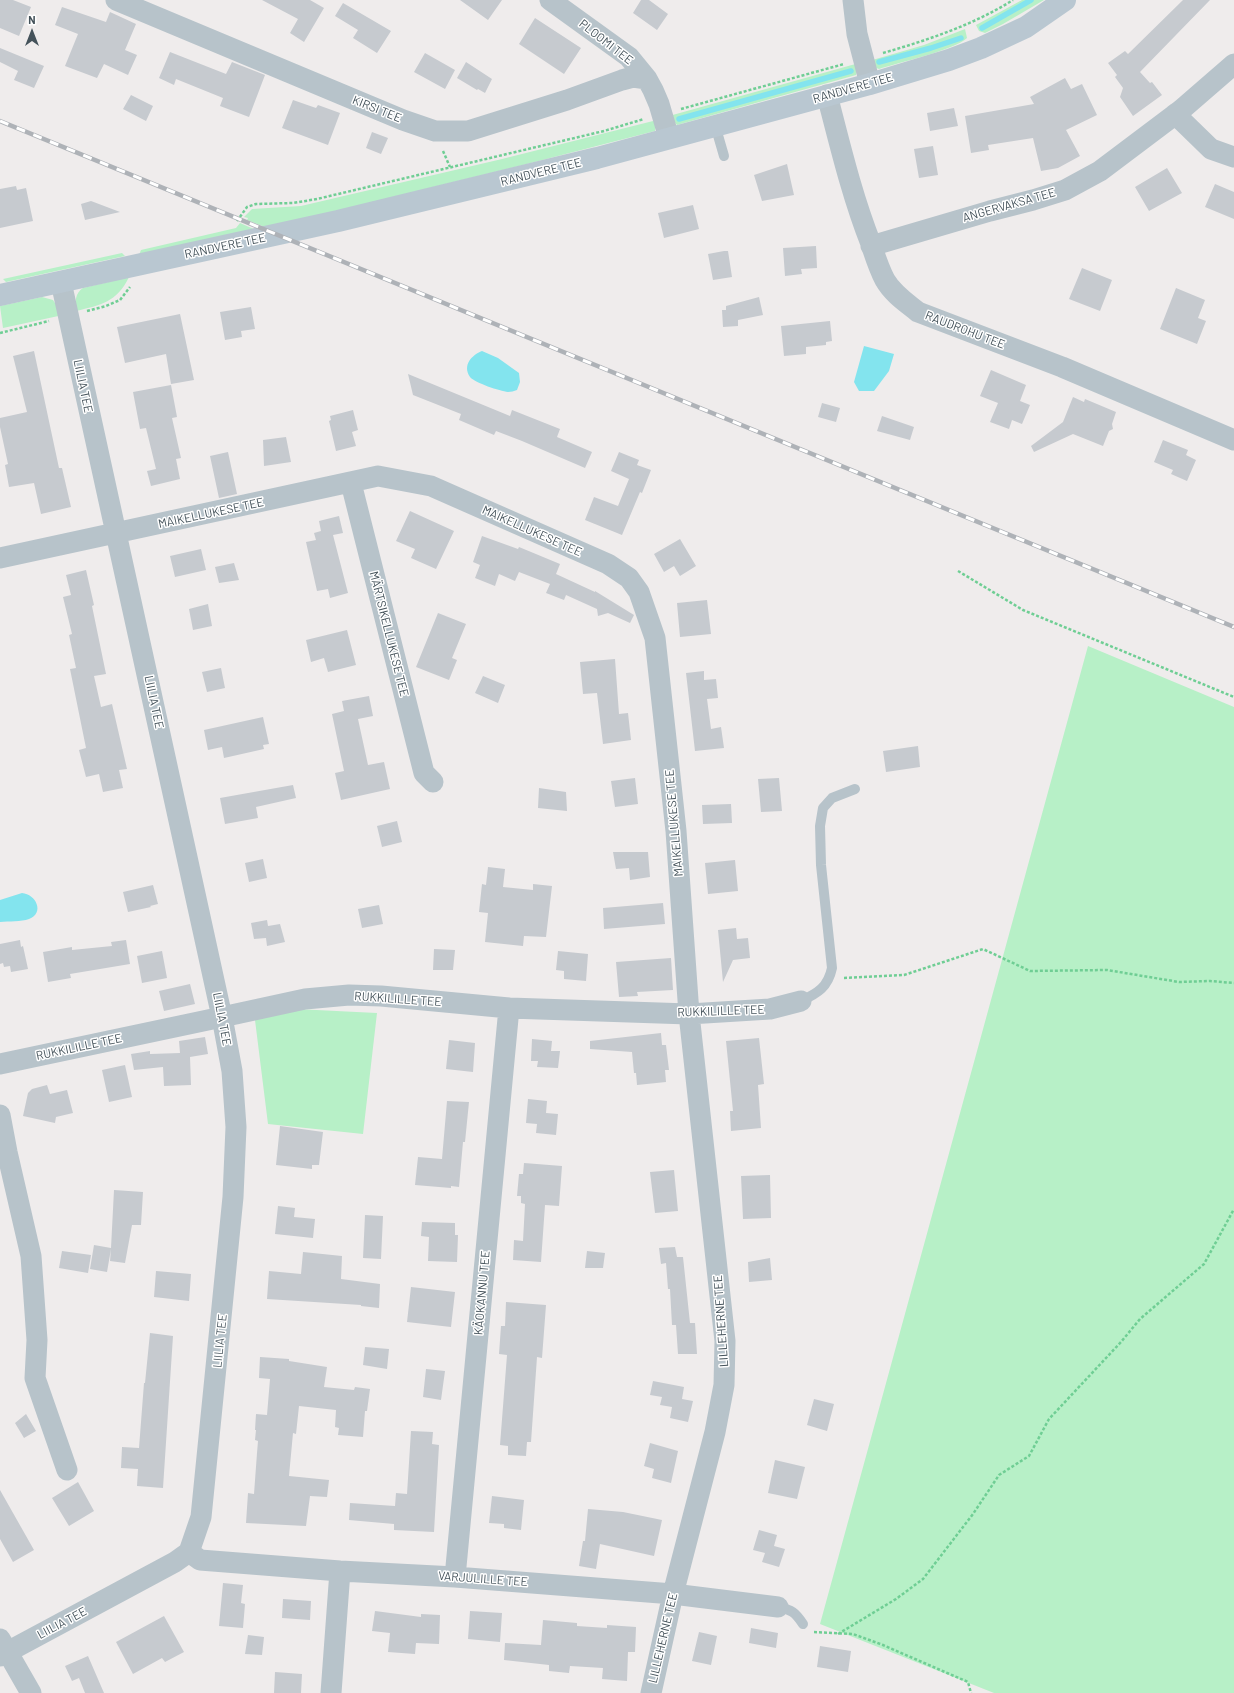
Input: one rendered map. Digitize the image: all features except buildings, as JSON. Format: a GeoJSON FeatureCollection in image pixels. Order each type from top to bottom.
{"type":"FeatureCollection","features":[{"type":"Feature","properties":{"kind":"street","name":"KIRSI TEE"},"geometry":{"type":"LineString","coordinates":[[116,0],[403,120],[435,130],[468,131],[567,100],[622,80],[633,78],[647,79]]}},
{"type":"Feature","properties":{"kind":"street","name":"PLOOMI TEE"},"geometry":{"type":"LineString","coordinates":[[550,0],[629,57],[647,79],[659,104],[669,138]]}},
{"type":"Feature","properties":{"kind":"street"},"geometry":{"type":"LineString","coordinates":[[853,0],[857,34],[870,84]]}},
{"type":"Feature","properties":{"kind":"street","name":"RANDVERE TEE"},"geometry":{"type":"LineString","coordinates":[[0,295],[338,221],[597,158],[870,84],[949,60],[981,48],[1026,27],[1065,0]]}},
{"type":"Feature","properties":{"kind":"street","name":"ANGERVAKSA TEE"},"geometry":{"type":"LineString","coordinates":[[871,246],[1065,190],[1100,171],[1175,114],[1234,64]]}},
{"type":"Feature","properties":{"kind":"street","name":"RAUDROHU TEE"},"geometry":{"type":"LineString","coordinates":[[827,95],[861,217],[871,246],[886,281],[894,292],[918,312],[1062,367],[1234,440]]}},
{"type":"Feature","properties":{"kind":"street"},"geometry":{"type":"LineString","coordinates":[[1175,114],[1212,149],[1234,157]]}},
{"type":"Feature","properties":{"kind":"street","name":"LIILIA TEE"},"geometry":{"type":"LineString","coordinates":[[2,1649],[169,1565],[190,1552],[201,1517],[234,1197],[236,1127],[232,1071],[222,1017],[61,282]]}},
{"type":"Feature","properties":{"kind":"street","name":"MAIKELLUKESE TEE"},"geometry":{"type":"LineString","coordinates":[[0,558],[378,476],[431,486],[608,564],[629,578],[639,592],[655,638],[676,831],[689,1014]]}},
{"type":"Feature","properties":{"kind":"street","name":"MÄRTSIKELLUKESE TEE"},"geometry":{"type":"LineString","coordinates":[[351,483],[424,773],[433,782]]}},
{"type":"Feature","properties":{"kind":"street","name":"RUKKILILLE TEE"},"geometry":{"type":"LineString","coordinates":[[0,1064],[305,999],[349,995],[381,996],[509,1008],[689,1014],[770,1010],[801,1001]]}},
{"type":"Feature","properties":{"kind":"street","name":"KÄOKANNU TEE"},"geometry":{"type":"LineString","coordinates":[[455,1576],[509,1008]]}},
{"type":"Feature","properties":{"kind":"street","name":"LILLEHERNE TEE"},"geometry":{"type":"LineString","coordinates":[[651,1693],[673,1594],[715,1432],[724,1384],[725,1341],[689,1014]]}},
{"type":"Feature","properties":{"kind":"street"},"geometry":{"type":"LineString","coordinates":[[0,1115],[6,1152],[31,1256],[37,1340],[35,1378],[67,1470]]}},
{"type":"Feature","properties":{"kind":"street","name":"VARJULILLE TEE"},"geometry":{"type":"LineString","coordinates":[[190,1552],[200,1560],[340,1571],[455,1576],[673,1594],[778,1607]]}},
{"type":"Feature","properties":{"kind":"street"},"geometry":{"type":"LineString","coordinates":[[331,1693],[340,1571]]}},
{"type":"Feature","properties":{"kind":"street"},"geometry":{"type":"LineString","coordinates":[[2,1649],[31,1693]]}},
{"type":"Feature","properties":{"kind":"lane"},"geometry":{"type":"LineString","coordinates":[[715,125],[724,156]]}},
{"type":"Feature","properties":{"kind":"lane"},"geometry":{"type":"LineString","coordinates":[[801,1001],[818,993],[830,978],[832,968],[821,865],[820,826],[824,808],[832,798],[855,789]]}},
{"type":"Feature","properties":{"kind":"lane"},"geometry":{"type":"LineString","coordinates":[[778,1607],[792,1610],[803,1624]]}},
{"type":"Feature","properties":{"kind":"path"},"geometry":{"type":"LineString","coordinates":[[880,54],[935,37],[970,23],[1013,0]]}},
{"type":"Feature","properties":{"kind":"path"},"geometry":{"type":"LineString","coordinates":[[676,110],[849,62]]}},
{"type":"Feature","properties":{"kind":"path"},"geometry":{"type":"LineString","coordinates":[[234,223],[240,219],[247,207],[256,204],[293,203],[317,199],[596,132],[648,118]]}},
{"type":"Feature","properties":{"kind":"path"},"geometry":{"type":"LineString","coordinates":[[958,571],[1023,610],[1234,697]]}},
{"type":"Feature","properties":{"kind":"path"},"geometry":{"type":"LineString","coordinates":[[830,978],[904,975],[983,949],[1030,971],[1106,970],[1178,982],[1210,981],[1234,983]]}},
{"type":"Feature","properties":{"kind":"path"},"geometry":{"type":"LineString","coordinates":[[838,1634],[896,1599],[923,1579],[973,1514],[999,1475],[1029,1456],[1049,1419],[1121,1342],[1140,1319],[1204,1264],[1234,1209]]}},
{"type":"Feature","properties":{"kind":"path"},"geometry":{"type":"LineString","coordinates":[[803,1624],[807,1629],[816,1633],[853,1634],[949,1672],[968,1682],[971,1693]]}},
{"type":"Feature","properties":{"kind":"green space"},"geometry":{"type":"Polygon","coordinates":[[[1022,0],[1044,0],[985,33],[979,31],[976,25],[1022,0]]]}},
{"type":"Feature","properties":{"kind":"green space"},"geometry":{"type":"Polygon","coordinates":[[[965,29],[967,38],[961,43],[939,52],[879,69],[874,67],[869,61],[924,45],[965,29]]]}},
{"type":"Feature","properties":{"kind":"green space"},"geometry":{"type":"Polygon","coordinates":[[[859,63],[856,75],[677,125],[669,116],[859,63]]]}},
{"type":"Feature","properties":{"kind":"green space"},"geometry":{"type":"Polygon","coordinates":[[[657,120],[655,131],[267,228],[247,220],[248,218],[244,217],[252,209],[301,206],[502,159],[657,120]]]}},
{"type":"Feature","properties":{"kind":"green space"},"geometry":{"type":"Polygon","coordinates":[[[240,223],[256,230],[139,255],[141,250],[236,228],[240,223]]]}},
{"type":"Feature","properties":{"kind":"green space"},"geometry":{"type":"Polygon","coordinates":[[[122,253],[125,256],[6,282],[3,279],[122,253]]]}},
{"type":"Feature","properties":{"kind":"green space"},"geometry":{"type":"Polygon","coordinates":[[[129,277],[114,297],[93,307],[76,311],[77,295],[83,288],[129,277]]]}},
{"type":"Feature","properties":{"kind":"green space"},"geometry":{"type":"Polygon","coordinates":[[[42,297],[53,300],[63,315],[3,328],[0,306],[42,297]]]}},
{"type":"Feature","properties":{"kind":"green space"},"geometry":{"type":"Polygon","coordinates":[[[1088,646],[1234,707],[1234,1693],[994,1693],[820,1624],[1088,646]]]}},
{"type":"Feature","properties":{"kind":"green space"},"geometry":{"type":"Polygon","coordinates":[[[296,1009],[377,1013],[363,1134],[268,1124],[255,1020],[296,1009]]]}},
{"type":"Feature","properties":{"kind":"water"},"geometry":{"type":"Polygon","coordinates":[[[864,346],[894,354],[889,371],[874,391],[859,391],[854,382],[864,346]]]}},
{"type":"Feature","properties":{"kind":"water"},"geometry":{"type":"Polygon","coordinates":[[[482,351],[498,358],[519,373],[520,382],[517,390],[508,392],[499,390],[482,384],[470,377],[467,368],[469,361],[482,351]]]}},
{"type":"Feature","properties":{"kind":"water"},"geometry":{"type":"Polygon","coordinates":[[[22,893],[27,894],[35,900],[38,908],[37,913],[29,919],[22,921],[0,922],[0,900],[22,893]]]}},
{"type":"Feature","properties":{"kind":"waterway"},"geometry":{"type":"LineString","coordinates":[[982,28],[1031,0]]}},
{"type":"Feature","properties":{"kind":"waterway"},"geometry":{"type":"LineString","coordinates":[[879,62],[961,38]]}},
{"type":"Feature","properties":{"kind":"waterway"},"geometry":{"type":"LineString","coordinates":[[679,119],[851,71]]}},
{"type":"Feature","properties":{"kind":"railway"},"geometry":{"type":"LineString","coordinates":[[0,121],[1234,627]]}}]}
